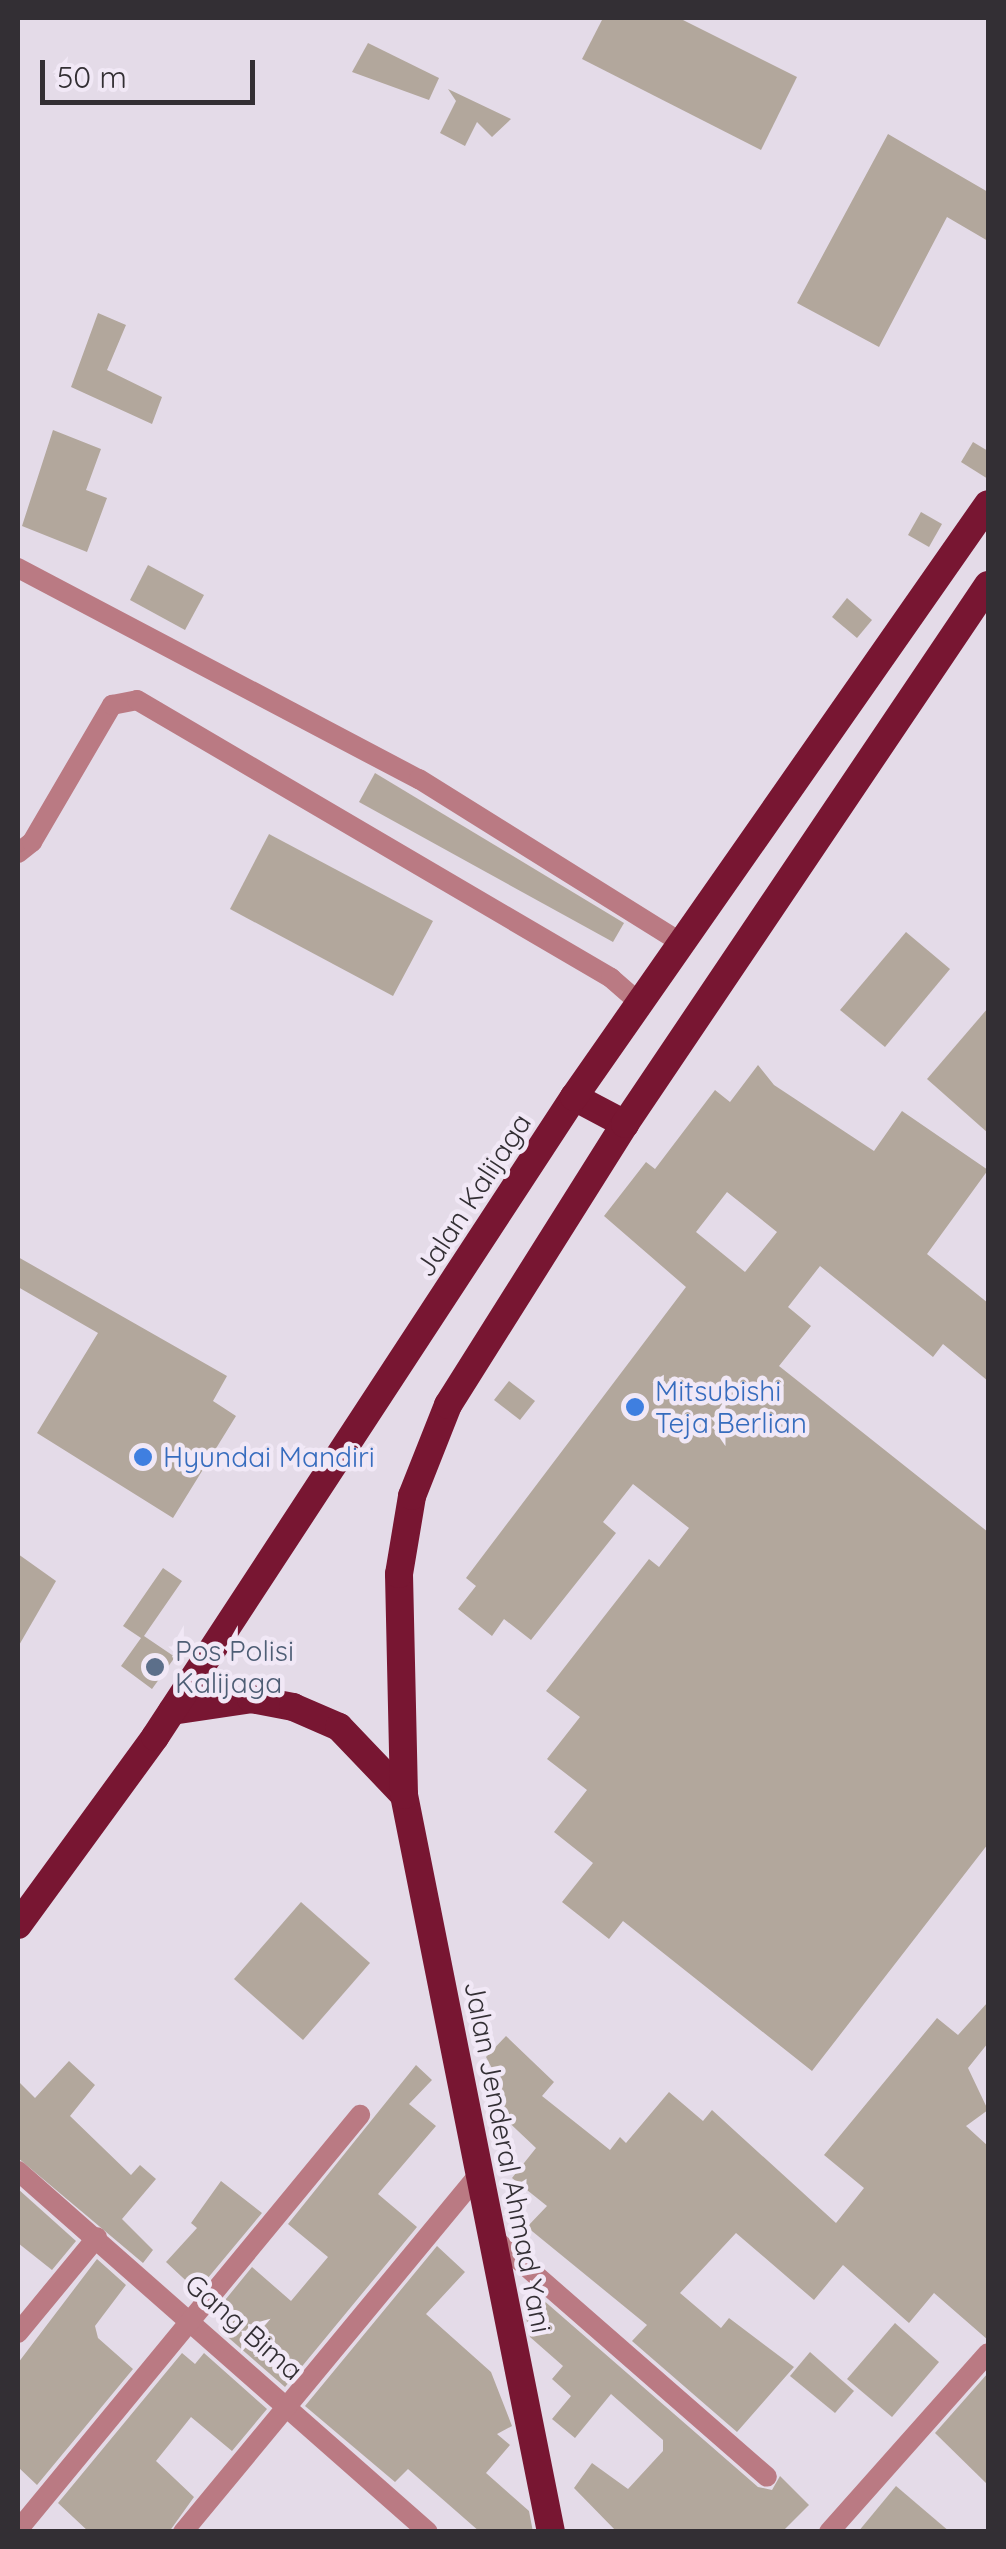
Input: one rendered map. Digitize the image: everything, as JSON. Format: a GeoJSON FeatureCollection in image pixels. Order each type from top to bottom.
{"type":"FeatureCollection","features":[{"type":"Feature","properties":{"kind":"highway","name":"Jalan Kalijaga"},"geometry":{"type":"LineString","coordinates":[[18,1924],[172,1711],[574,1097],[988,504]]}},
{"type":"Feature","properties":{"kind":"highway"},"geometry":{"type":"LineString","coordinates":[[404,1795],[399,1574],[412,1496],[448,1405],[626,1124],[988,585]]}},
{"type":"Feature","properties":{"kind":"highway"},"geometry":{"type":"LineString","coordinates":[[574,1097],[626,1124]]}},
{"type":"Feature","properties":{"kind":"highway"},"geometry":{"type":"LineString","coordinates":[[172,1711],[251,1699],[293,1706],[340,1727],[404,1795]]}},
{"type":"Feature","properties":{"kind":"highway","name":"Jalan Jenderal Ahmad Yani"},"geometry":{"type":"LineString","coordinates":[[404,1795],[551,2532]]}},
{"type":"Feature","properties":{"kind":"street"},"geometry":{"type":"LineString","coordinates":[[18,568],[419,780],[683,944]]}},
{"type":"Feature","properties":{"kind":"street"},"geometry":{"type":"LineString","coordinates":[[18,854],[32,842],[112,705],[137,700],[611,978],[640,1003]]}},
{"type":"Feature","properties":{"kind":"street"},"geometry":{"type":"LineString","coordinates":[[18,2530],[196,2321],[360,2116]]}},
{"type":"Feature","properties":{"kind":"street","name":"Gang Bima"},"geometry":{"type":"LineString","coordinates":[[18,2172],[294,2406],[428,2532]]}},
{"type":"Feature","properties":{"kind":"street"},"geometry":{"type":"LineString","coordinates":[[182,2532],[294,2406],[479,2174]]}},
{"type":"Feature","properties":{"kind":"street"},"geometry":{"type":"LineString","coordinates":[[489,2235],[766,2477]]}},
{"type":"Feature","properties":{"kind":"street"},"geometry":{"type":"LineString","coordinates":[[18,2334],[97,2237]]}},
{"type":"Feature","properties":{"kind":"street"},"geometry":{"type":"LineString","coordinates":[[829,2532],[988,2353]]}},
{"type":"Feature","properties":{"kind":"building"},"geometry":{"type":"Polygon","coordinates":[[[603,18],[679,18],[797,77],[761,150],[582,59],[603,18]]]}},
{"type":"Feature","properties":{"kind":"building"},"geometry":{"type":"Polygon","coordinates":[[[368,43],[439,78],[429,100],[352,72],[368,43]]]}},
{"type":"Feature","properties":{"kind":"building"},"geometry":{"type":"Polygon","coordinates":[[[448,89],[511,119],[492,137],[477,122],[465,146],[440,133],[456,101],[448,89]]]}},
{"type":"Feature","properties":{"kind":"building"},"geometry":{"type":"Polygon","coordinates":[[[888,134],[988,192],[988,241],[947,217],[879,347],[797,303],[888,134]]]}},
{"type":"Feature","properties":{"kind":"building"},"geometry":{"type":"Polygon","coordinates":[[[98,313],[126,325],[107,370],[162,397],[152,424],[71,387],[98,313]]]}},
{"type":"Feature","properties":{"kind":"building"},"geometry":{"type":"Polygon","coordinates":[[[53,430],[101,449],[86,490],[107,498],[87,552],[22,526],[53,430]]]}},
{"type":"Feature","properties":{"kind":"building"},"geometry":{"type":"Polygon","coordinates":[[[973,442],[988,451],[988,479],[961,462],[973,442]]]}},
{"type":"Feature","properties":{"kind":"building"},"geometry":{"type":"Polygon","coordinates":[[[921,512],[942,524],[929,547],[908,535],[921,512]]]}},
{"type":"Feature","properties":{"kind":"building"},"geometry":{"type":"Polygon","coordinates":[[[148,565],[204,595],[185,630],[130,600],[148,565]]]}},
{"type":"Feature","properties":{"kind":"building"},"geometry":{"type":"Polygon","coordinates":[[[847,598],[872,620],[857,638],[832,617],[847,598]]]}},
{"type":"Feature","properties":{"kind":"building"},"geometry":{"type":"Polygon","coordinates":[[[375,773],[624,923],[613,942],[359,802],[375,773]]]}},
{"type":"Feature","properties":{"kind":"building"},"geometry":{"type":"Polygon","coordinates":[[[269,834],[433,921],[393,996],[230,909],[269,834]]]}},
{"type":"Feature","properties":{"kind":"building"},"geometry":{"type":"Polygon","coordinates":[[[906,932],[950,969],[885,1047],[840,1010],[906,932]]]}},
{"type":"Feature","properties":{"kind":"building"},"geometry":{"type":"Polygon","coordinates":[[[988,1008],[988,1133],[927,1079],[988,1008]]]}},
{"type":"Feature","properties":{"kind":"building"},"geometry":{"type":"Polygon","coordinates":[[[758,1065],[774,1085],[874,1151],[902,1111],[988,1170],[927,1254],[988,1303],[988,1381],[943,1344],[933,1357],[820,1266],[788,1307],[811,1326],[779,1366],[988,1532],[988,1844],[812,2071],[623,1921],[609,1939],[562,1902],[593,1863],[554,1832],[587,1790],[547,1759],[580,1717],[546,1691],[649,1559],[659,1567],[689,1528],[633,1484],[603,1522],[616,1533],[531,1640],[504,1619],[492,1636],[458,1609],[476,1586],[466,1578],[686,1287],[604,1216],[646,1162],[655,1169],[715,1090],[730,1102],[758,1065]],[[727,1192],[696,1232],[745,1272],[777,1232],[727,1192]]]}},
{"type":"Feature","properties":{"kind":"building","name":"Hyundai Mandiri"},"geometry":{"type":"Polygon","coordinates":[[[18,1257],[227,1376],[213,1401],[236,1416],[173,1518],[37,1433],[98,1333],[18,1287],[18,1257]]]}},
{"type":"Feature","properties":{"kind":"building"},"geometry":{"type":"Polygon","coordinates":[[[509,1381],[535,1401],[520,1420],[494,1400],[509,1381]]]}},
{"type":"Feature","properties":{"kind":"building"},"geometry":{"type":"Polygon","coordinates":[[[18,1554],[56,1581],[18,1647],[18,1554]]]}},
{"type":"Feature","properties":{"kind":"building"},"geometry":{"type":"Polygon","coordinates":[[[163,1568],[182,1581],[144,1636],[175,1657],[152,1689],[121,1666],[141,1638],[123,1626],[163,1568]]]}},
{"type":"Feature","properties":{"kind":"building"},"geometry":{"type":"Polygon","coordinates":[[[301,1902],[370,1963],[303,2040],[234,1979],[301,1902]]]}},
{"type":"Feature","properties":{"kind":"building"},"geometry":{"type":"Polygon","coordinates":[[[988,2002],[988,2043],[968,2068],[988,2110],[966,2126],[988,2146],[988,2340],[934,2293],[909,2323],[843,2265],[814,2300],[736,2233],[680,2293],[721,2328],[729,2318],[794,2367],[737,2432],[632,2341],[647,2325],[527,2227],[547,2206],[512,2178],[536,2148],[497,2111],[499,2082],[486,2057],[506,2036],[554,2082],[542,2096],[610,2150],[620,2137],[626,2143],[669,2092],[703,2121],[712,2110],[836,2223],[864,2188],[824,2155],[937,2018],[958,2035],[988,2002]]]}},
{"type":"Feature","properties":{"kind":"building"},"geometry":{"type":"Polygon","coordinates":[[[69,2061],[95,2085],[70,2116],[131,2175],[140,2165],[156,2179],[122,2219],[153,2250],[143,2263],[18,2158],[18,2081],[35,2098],[69,2061]]]}},
{"type":"Feature","properties":{"kind":"building"},"geometry":{"type":"Polygon","coordinates":[[[416,2065],[432,2080],[409,2104],[436,2126],[378,2194],[417,2227],[285,2387],[222,2332],[230,2322],[217,2310],[252,2267],[291,2301],[328,2257],[288,2224],[416,2065]]]}},
{"type":"Feature","properties":{"kind":"building"},"geometry":{"type":"Polygon","coordinates":[[[221,2181],[262,2213],[197,2291],[166,2262],[197,2228],[191,2223],[221,2181]]]}},
{"type":"Feature","properties":{"kind":"building"},"geometry":{"type":"Polygon","coordinates":[[[18,2189],[76,2241],[52,2270],[18,2243],[18,2189]]]}},
{"type":"Feature","properties":{"kind":"building"},"geometry":{"type":"Polygon","coordinates":[[[437,2246],[465,2272],[426,2314],[491,2372],[512,2426],[497,2434],[510,2445],[486,2473],[529,2511],[533,2532],[480,2532],[408,2469],[395,2482],[305,2406],[437,2246]]]}},
{"type":"Feature","properties":{"kind":"building"},"geometry":{"type":"Polygon","coordinates":[[[97,2259],[126,2285],[95,2326],[98,2338],[133,2369],[37,2485],[18,2467],[18,2363],[97,2259]]]}},
{"type":"Feature","properties":{"kind":"building"},"geometry":{"type":"Polygon","coordinates":[[[542,2299],[758,2487],[772,2490],[780,2476],[809,2505],[782,2532],[617,2532],[574,2488],[592,2463],[628,2489],[663,2451],[663,2440],[611,2394],[575,2438],[552,2419],[571,2396],[552,2379],[563,2366],[530,2337],[526,2317],[542,2299]]]}},
{"type":"Feature","properties":{"kind":"building"},"geometry":{"type":"Polygon","coordinates":[[[895,2323],[939,2362],[892,2417],[847,2379],[895,2323]]]}},
{"type":"Feature","properties":{"kind":"building"},"geometry":{"type":"Polygon","coordinates":[[[810,2352],[854,2391],[835,2413],[790,2376],[810,2352]]]}},
{"type":"Feature","properties":{"kind":"building"},"geometry":{"type":"Polygon","coordinates":[[[182,2353],[195,2364],[204,2353],[267,2409],[232,2451],[191,2417],[156,2461],[194,2497],[169,2532],[89,2532],[58,2503],[182,2353]]]}},
{"type":"Feature","properties":{"kind":"building"},"geometry":{"type":"Polygon","coordinates":[[[988,2373],[988,2485],[935,2433],[988,2373]]]}},
{"type":"Feature","properties":{"kind":"building"},"geometry":{"type":"Polygon","coordinates":[[[896,2486],[950,2532],[858,2532],[896,2486]]]}},
{"type":"Feature","properties":{"kind":"place","name":"Mitsubishi Teja Berlian"},"geometry":{"type":"Point","coordinates":[635,1407]}},
{"type":"Feature","properties":{"kind":"place","name":"Hyundai Mandiri"},"geometry":{"type":"Point","coordinates":[143,1457]}},
{"type":"Feature","properties":{"kind":"place","name":"Pos Polisi Kalijaga"},"geometry":{"type":"Point","coordinates":[155,1667]}}]}
